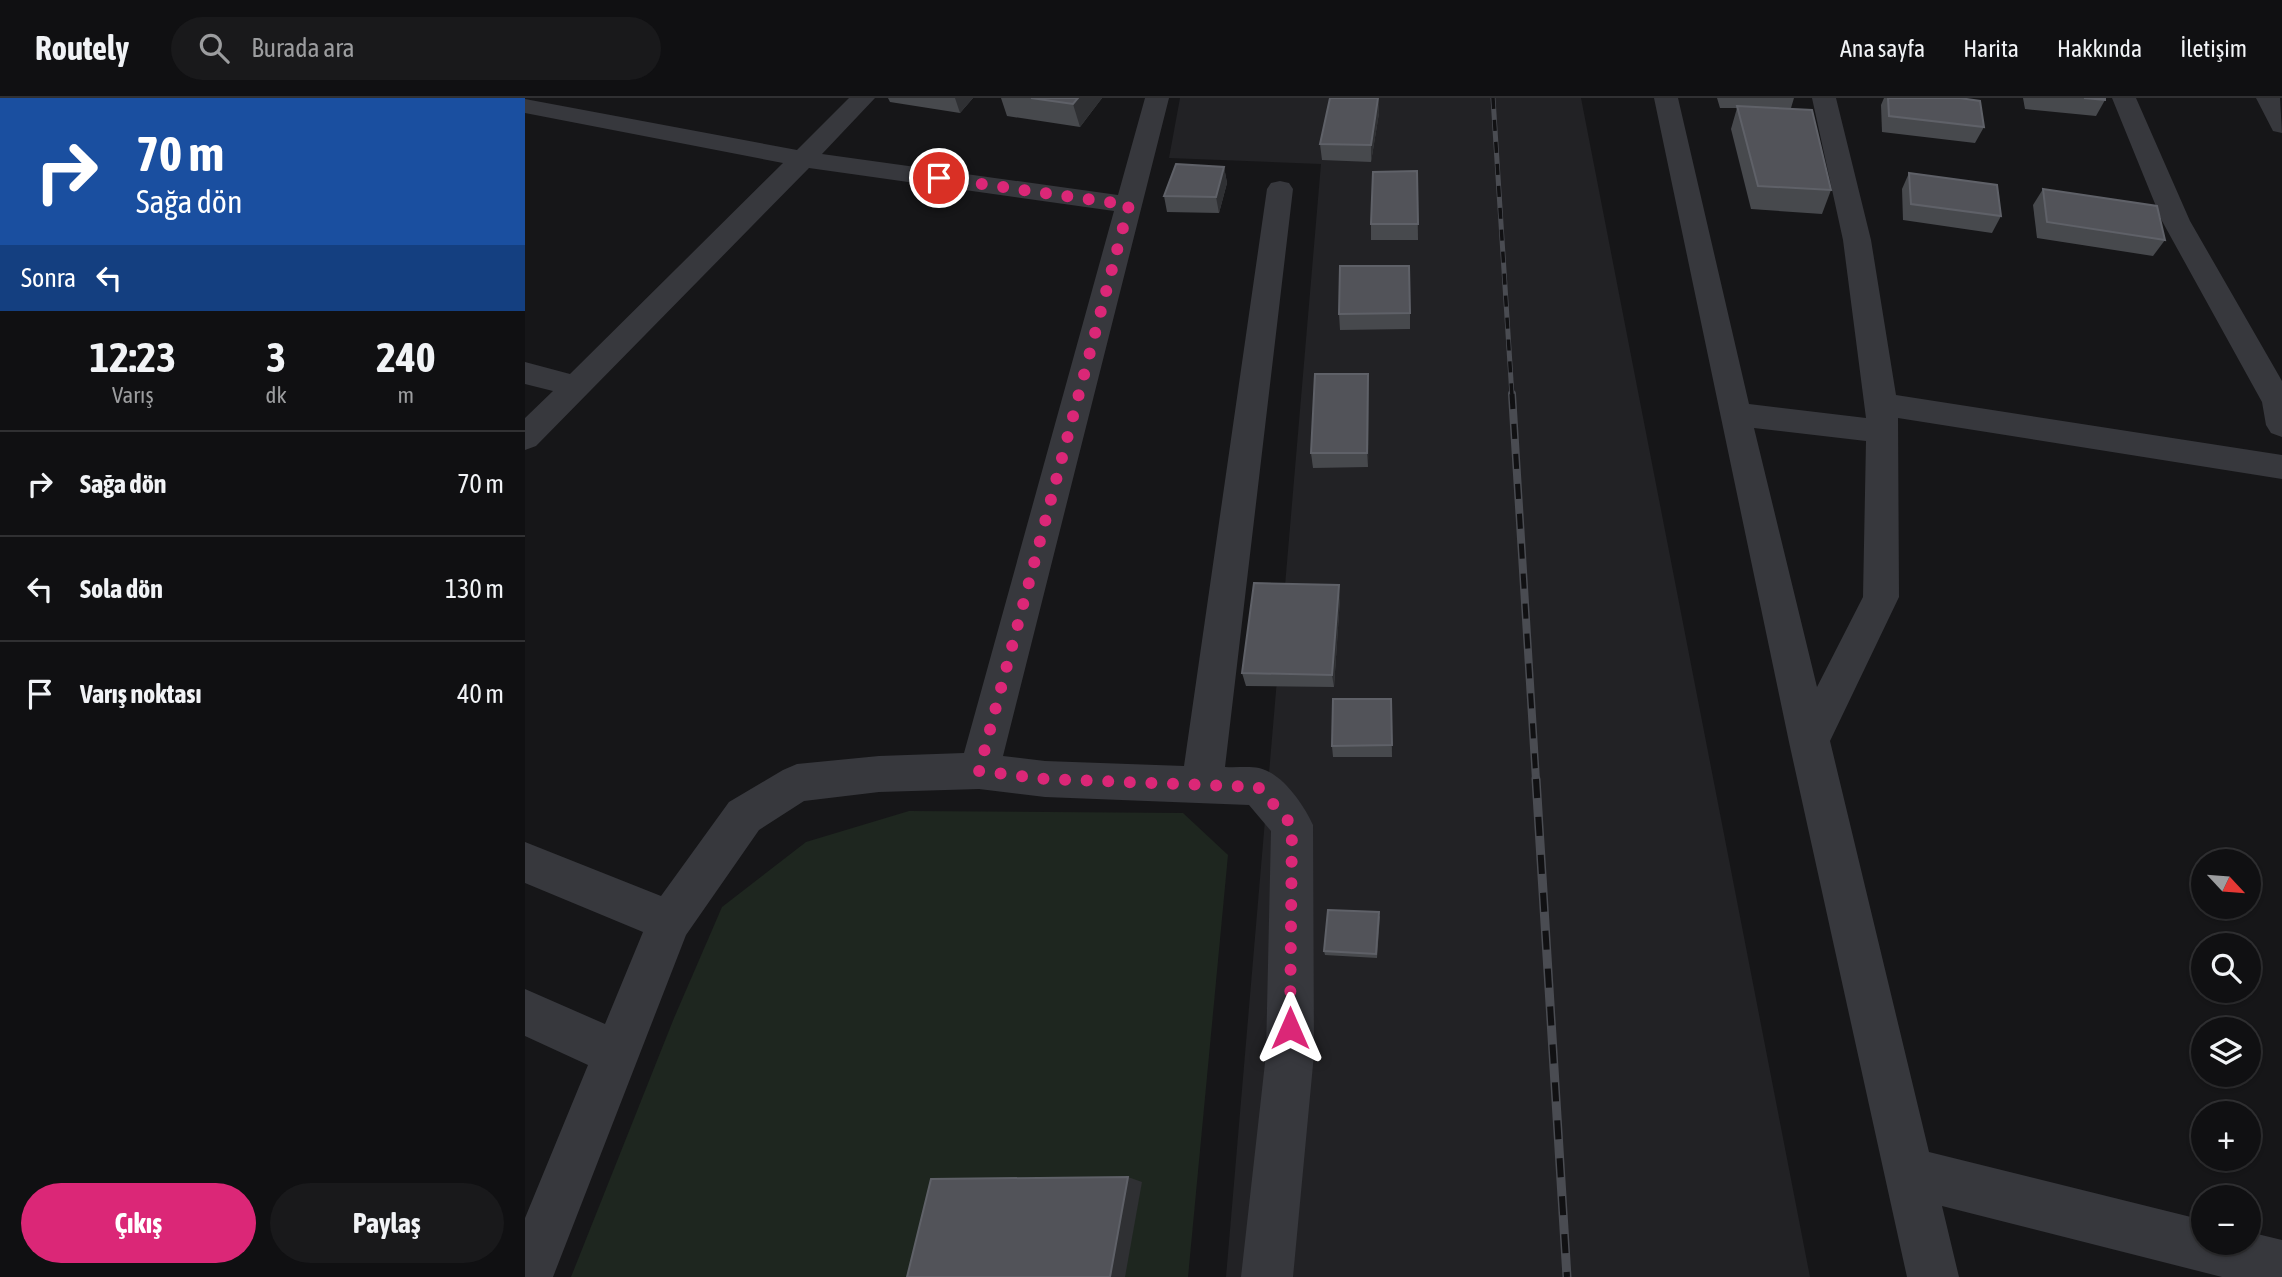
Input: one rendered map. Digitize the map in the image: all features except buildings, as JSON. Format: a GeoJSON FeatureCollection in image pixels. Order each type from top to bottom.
{"type":"FeatureCollection","features":[{"type":"Feature","properties":{"kind":"street"},"geometry":{"type":"LineString","coordinates":[[525,438],[863,98]]}},
{"type":"Feature","properties":{"kind":"street"},"geometry":{"type":"LineString","coordinates":[[979,771],[1157,98]]}},
{"type":"Feature","properties":{"kind":"street"},"geometry":{"type":"LineString","coordinates":[[1666,98],[1809,741],[1933,1277]]}},
{"type":"Feature","properties":{"kind":"street"},"geometry":{"type":"LineString","coordinates":[[1809,741],[1881,597],[1882,417],[1857,240],[1824,98]]}},
{"type":"Feature","properties":{"kind":"street"},"geometry":{"type":"LineString","coordinates":[[2124,98],[2176,220],[2281,410]]}},
{"type":"Feature","properties":{"kind":"street"},"geometry":{"type":"LineString","coordinates":[[2268,98],[2282,126]]}},
{"type":"Feature","properties":{"kind":"street"},"geometry":{"type":"LineString","coordinates":[[525,106],[803,159],[1129,205]]}},
{"type":"Feature","properties":{"kind":"street"},"geometry":{"type":"LineString","coordinates":[[1202,785],[1280,189]]}},
{"type":"Feature","properties":{"kind":"street"},"geometry":{"type":"LineString","coordinates":[[525,373],[577,386]]}},
{"type":"Feature","properties":{"kind":"street"},"geometry":{"type":"LineString","coordinates":[[1735,414],[1882,417],[2282,467]]}},
{"type":"Feature","properties":{"kind":"street"},"geometry":{"type":"LineString","coordinates":[[527,1277],[669,921],[744,816],[797,783],[879,774],[979,771],[1045,779],[1258,787],[1292,825],[1290,1054],[1267,1277]]}},
{"type":"Feature","properties":{"kind":"street"},"geometry":{"type":"LineString","coordinates":[[525,862],[669,921]]}},
{"type":"Feature","properties":{"kind":"street"},"geometry":{"type":"LineString","coordinates":[[525,1012],[615,1053]]}},
{"type":"Feature","properties":{"kind":"street"},"geometry":{"type":"LineString","coordinates":[[1909,1172],[2282,1266]]}},
{"type":"Feature","properties":{"kind":"shaded area"},"geometry":{"type":"Polygon","coordinates":[[[1180,98],[1581,98],[1810,1277],[1226,1277],[1321,164],[1169,158],[1180,98]]]}},
{"type":"Feature","properties":{"kind":"shaded area"},"geometry":{"type":"Polygon","coordinates":[[[909,811],[1183,813],[1228,855],[1188,1277],[571,1277],[674,1018],[722,907],[806,842],[909,811]]]}},
{"type":"Feature","properties":{"kind":"railway"},"geometry":{"type":"LineString","coordinates":[[1493,98],[1512,396]]}},
{"type":"Feature","properties":{"kind":"railway"},"geometry":{"type":"LineString","coordinates":[[1512,394],[1536,780]]}},
{"type":"Feature","properties":{"kind":"railway"},"geometry":{"type":"LineString","coordinates":[[1536,779],[1567,1277]]}},
{"type":"Feature","properties":{"kind":"route"},"geometry":{"type":"LineString","coordinates":[[939,178],[1129,205],[979,771],[1045,779],[1258,787],[1292,825],[1290,1028]]}}]}
